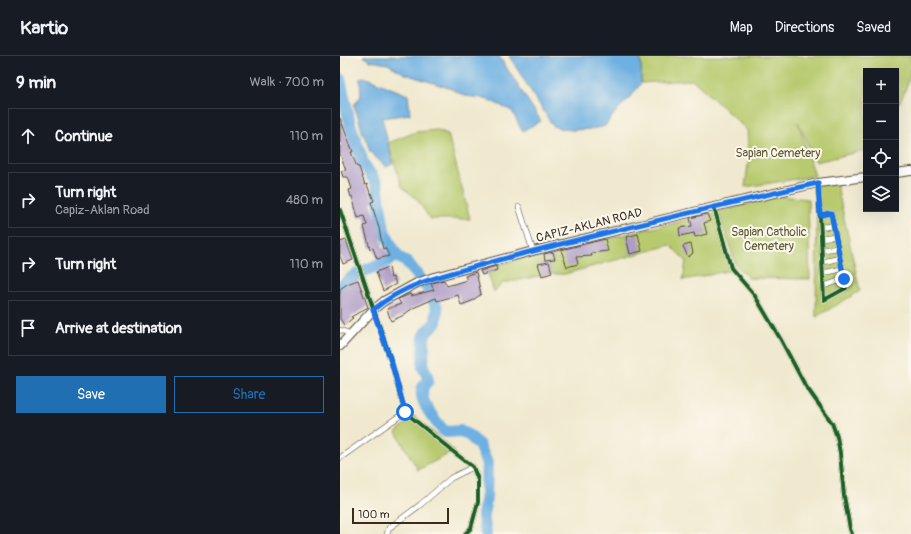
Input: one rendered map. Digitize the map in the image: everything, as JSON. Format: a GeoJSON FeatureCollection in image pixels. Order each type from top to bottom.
{"type":"FeatureCollection","features":[{"type":"Feature","properties":{"kind":"main road"},"geometry":{"type":"LineString","coordinates":[[899,173],[911,171]]}},
{"type":"Feature","properties":{"kind":"main road","name":"CAPIZ-AKLAN ROAD"},"geometry":{"type":"LineString","coordinates":[[340,346],[373,310],[384,301],[417,283],[434,277],[533,251],[714,207],[818,183],[863,177]]}},
{"type":"Feature","properties":{"kind":"street"},"geometry":{"type":"LineString","coordinates":[[818,183],[824,300],[846,288],[831,213],[820,215]]}},
{"type":"Feature","properties":{"kind":"street"},"geometry":{"type":"LineString","coordinates":[[520,207],[533,251]]}},
{"type":"Feature","properties":{"kind":"street"},"geometry":{"type":"LineString","coordinates":[[714,207],[731,268],[755,296],[782,340],[805,385],[832,423],[837,437],[844,496],[852,534]]}},
{"type":"Feature","properties":{"kind":"street"},"geometry":{"type":"LineString","coordinates":[[340,210],[342,223],[392,364],[405,412],[450,450],[474,467],[478,480],[478,502],[470,528],[465,534]]}},
{"type":"Feature","properties":{"kind":"street"},"geometry":{"type":"LineString","coordinates":[[821,227],[834,226]]}},
{"type":"Feature","properties":{"kind":"street"},"geometry":{"type":"LineString","coordinates":[[821,238],[836,236]]}},
{"type":"Feature","properties":{"kind":"street"},"geometry":{"type":"LineString","coordinates":[[822,250],[838,248]]}},
{"type":"Feature","properties":{"kind":"street"},"geometry":{"type":"LineString","coordinates":[[823,262],[840,258]]}},
{"type":"Feature","properties":{"kind":"street"},"geometry":{"type":"LineString","coordinates":[[823,273],[842,269]]}},
{"type":"Feature","properties":{"kind":"street"},"geometry":{"type":"LineString","coordinates":[[824,286],[844,279]]}},
{"type":"Feature","properties":{"kind":"street"},"geometry":{"type":"LineString","coordinates":[[341,330],[351,334]]}},
{"type":"Feature","properties":{"kind":"street"},"geometry":{"type":"LineString","coordinates":[[340,458],[405,412]]}},
{"type":"Feature","properties":{"kind":"street"},"geometry":{"type":"LineString","coordinates":[[386,534],[389,528],[420,505],[450,478],[474,467]]}},
{"type":"Feature","properties":{"kind":"green space","name":"Sapian Cemetery"},"geometry":{"type":"Polygon","coordinates":[[[638,56],[911,56],[908,83],[899,103],[899,68],[863,68],[863,151],[816,162],[798,122],[815,176],[745,187],[749,157],[747,130],[693,80],[641,83],[640,59],[638,56]]]}},
{"type":"Feature","properties":{"kind":"green space"},"geometry":{"type":"Polygon","coordinates":[[[437,130],[448,134],[470,219],[430,219],[417,199],[402,187],[388,143],[416,132],[437,130]]]}},
{"type":"Feature","properties":{"kind":"green space","name":"Sapian Catholic Cemetery"},"geometry":{"type":"Polygon","coordinates":[[[836,181],[860,291],[816,317],[817,184],[836,181]]]}},
{"type":"Feature","properties":{"kind":"green space","name":"Sapian Catholic Cemetery"},"geometry":{"type":"Polygon","coordinates":[[[780,196],[808,199],[810,279],[748,278],[736,265],[718,211],[780,196]]]}},
{"type":"Feature","properties":{"kind":"green space"},"geometry":{"type":"Polygon","coordinates":[[[716,213],[732,270],[683,280],[686,261],[670,245],[565,274],[550,274],[503,283],[494,292],[488,273],[497,270],[496,265],[716,213]]]}},
{"type":"Feature","properties":{"kind":"green space"},"geometry":{"type":"Polygon","coordinates":[[[414,416],[454,451],[418,470],[396,432],[414,416]]]}},
{"type":"Feature","properties":{"kind":"water"},"geometry":{"type":"Polygon","coordinates":[[[363,56],[499,56],[541,121],[522,131],[512,111],[491,101],[482,98],[465,96],[449,88],[405,74],[388,64],[370,61],[363,56]]]}},
{"type":"Feature","properties":{"kind":"water"},"geometry":{"type":"Polygon","coordinates":[[[509,56],[638,56],[641,67],[641,83],[605,126],[592,129],[563,129],[553,126],[509,56]]]}},
{"type":"Feature","properties":{"kind":"water"},"geometry":{"type":"Polygon","coordinates":[[[364,77],[408,95],[410,114],[382,118],[393,164],[386,167],[370,152],[354,105],[361,96],[360,78],[364,77]]]}},
{"type":"Feature","properties":{"kind":"building"},"geometry":{"type":"Polygon","coordinates":[[[340,118],[357,167],[359,167],[365,185],[367,184],[374,201],[371,202],[379,228],[383,249],[385,248],[389,256],[377,259],[373,248],[370,249],[364,226],[367,225],[364,216],[358,218],[349,190],[352,189],[348,177],[343,177],[341,171],[346,170],[340,154],[340,118]]]}},
{"type":"Feature","properties":{"kind":"building"},"geometry":{"type":"Polygon","coordinates":[[[707,214],[710,221],[704,223],[707,234],[695,237],[694,233],[680,236],[679,228],[692,226],[690,218],[707,214]]]}},
{"type":"Feature","properties":{"kind":"building"},"geometry":{"type":"Polygon","coordinates":[[[638,234],[642,251],[630,254],[626,237],[638,234]]]}},
{"type":"Feature","properties":{"kind":"building"},"geometry":{"type":"Polygon","coordinates":[[[605,239],[608,251],[591,253],[592,256],[576,257],[578,264],[567,267],[561,250],[605,239]]]}},
{"type":"Feature","properties":{"kind":"building"},"geometry":{"type":"Polygon","coordinates":[[[346,240],[353,260],[343,264],[340,256],[340,242],[346,240]]]}},
{"type":"Feature","properties":{"kind":"building"},"geometry":{"type":"Polygon","coordinates":[[[691,244],[693,253],[688,257],[683,246],[691,244]]]}},
{"type":"Feature","properties":{"kind":"building"},"geometry":{"type":"Polygon","coordinates":[[[553,252],[555,259],[545,260],[544,254],[553,252]]]}},
{"type":"Feature","properties":{"kind":"building"},"geometry":{"type":"Polygon","coordinates":[[[549,262],[552,273],[542,276],[538,264],[549,262]]]}},
{"type":"Feature","properties":{"kind":"building"},"geometry":{"type":"Polygon","coordinates":[[[496,266],[497,270],[482,275],[480,271],[496,266]]]}},
{"type":"Feature","properties":{"kind":"building"},"geometry":{"type":"Polygon","coordinates":[[[389,267],[391,278],[393,277],[396,284],[383,291],[376,272],[389,267]]]}},
{"type":"Feature","properties":{"kind":"building"},"geometry":{"type":"Polygon","coordinates":[[[476,272],[481,294],[472,301],[461,305],[458,295],[437,301],[436,298],[413,308],[402,316],[391,321],[387,309],[401,304],[398,299],[410,294],[411,296],[434,290],[431,284],[436,282],[444,280],[447,286],[467,280],[465,276],[476,272]]]}},
{"type":"Feature","properties":{"kind":"building"},"geometry":{"type":"Polygon","coordinates":[[[358,280],[368,307],[351,317],[353,318],[344,325],[340,319],[340,289],[347,284],[358,280]]]}},
{"type":"Feature","properties":{"kind":"waterway"},"geometry":{"type":"LineString","coordinates":[[340,79],[350,124],[363,163],[377,184],[384,231],[397,256],[408,263],[429,290],[437,308],[436,322],[424,335],[423,367],[428,381],[423,386],[423,399],[430,413],[443,430],[446,432],[460,431],[470,436],[479,445],[487,463],[486,498],[483,515],[486,534]]}},
{"type":"Feature","properties":{"kind":"waterway"},"geometry":{"type":"LineString","coordinates":[[340,287],[355,275],[397,256]]}},
{"type":"Feature","properties":{"kind":"cycle path"},"geometry":{"type":"LineString","coordinates":[[818,183],[820,215],[831,213],[846,288],[824,300],[820,215]]}},
{"type":"Feature","properties":{"kind":"cycle path"},"geometry":{"type":"LineString","coordinates":[[714,207],[731,268],[755,296],[805,385],[832,423],[837,437],[840,453],[844,496],[852,534]]}},
{"type":"Feature","properties":{"kind":"cycle path"},"geometry":{"type":"LineString","coordinates":[[340,210],[392,364],[405,412],[473,467],[478,480],[478,502],[471,528],[465,534]]}},
{"type":"Feature","properties":{"kind":"route"},"geometry":{"type":"LineString","coordinates":[[405,412],[392,364],[373,310],[396,294],[417,283],[434,277],[533,251],[818,183],[820,215],[831,213],[844,279]]}}]}
